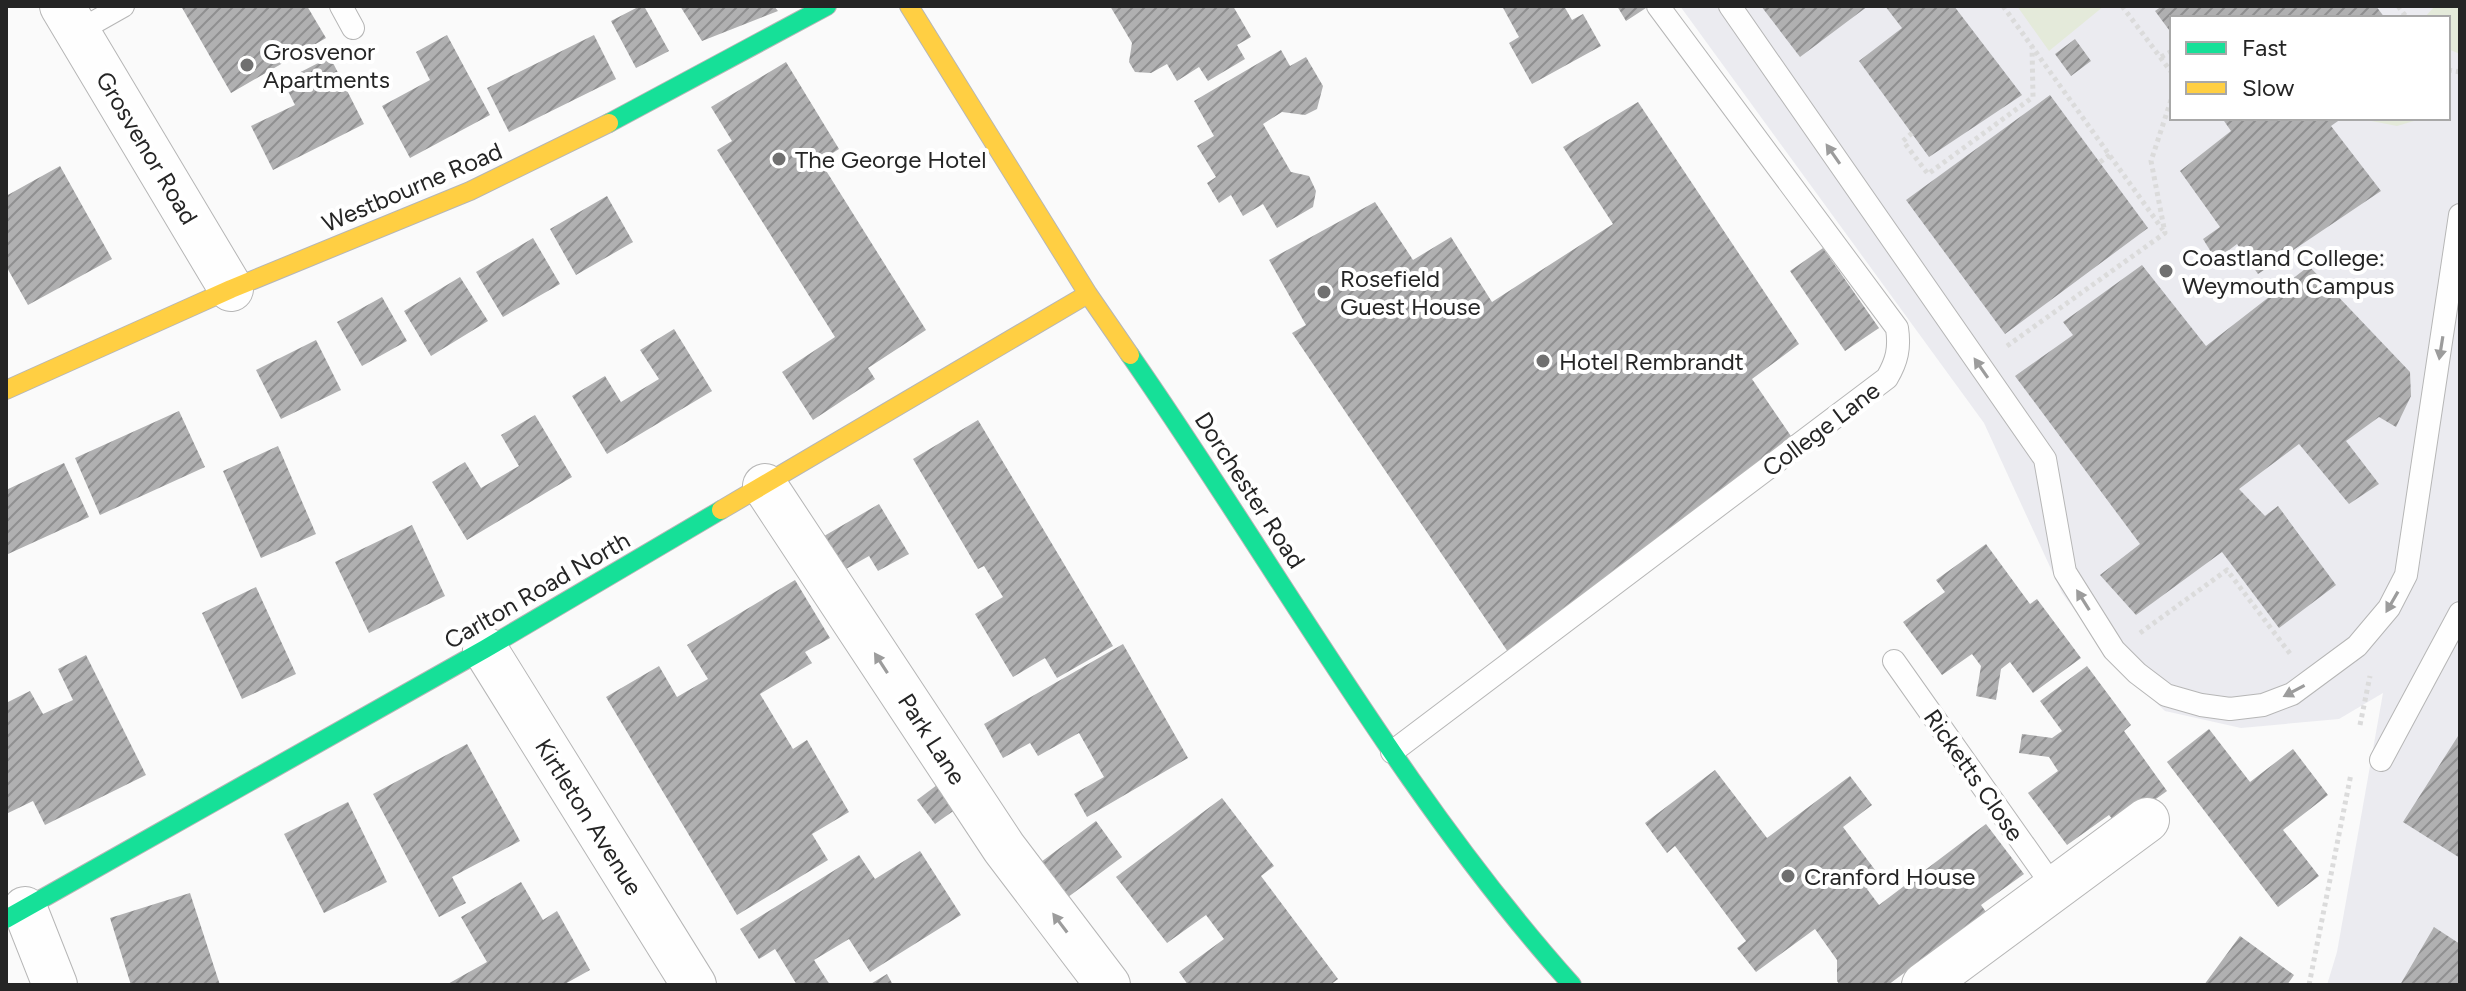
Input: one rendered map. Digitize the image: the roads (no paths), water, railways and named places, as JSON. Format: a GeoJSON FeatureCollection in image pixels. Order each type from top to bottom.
{"type":"FeatureCollection","features":[{"type":"Feature","properties":{"kind":"street","name":"Westbourne Road"},"geometry":{"type":"LineString","coordinates":[[6,390],[231,289],[470,191],[645,105],[827,6]]}},
{"type":"Feature","properties":{"kind":"street","name":"Dorchester Road"},"geometry":{"type":"LineString","coordinates":[[909,6],[1088,294],[1196,450],[1392,752],[1528,933],[1572,985]]}},
{"type":"Feature","properties":{"kind":"street","name":"Grosvenor Road"},"geometry":{"type":"LineString","coordinates":[[70,19],[231,289]]}},
{"type":"Feature","properties":{"kind":"street","name":"Carlton Road North"},"geometry":{"type":"LineString","coordinates":[[15,914],[485,649],[1088,294]]}},
{"type":"Feature","properties":{"kind":"street","name":"Park Lane"},"geometry":{"type":"LineString","coordinates":[[765,486],[1004,848],[1108,985]]}},
{"type":"Feature","properties":{"kind":"street","name":"Kirtleton Avenue"},"geometry":{"type":"LineString","coordinates":[[485,649],[694,985]]}},
{"type":"Feature","properties":{"kind":"street"},"geometry":{"type":"LineString","coordinates":[[1924,985],[2147,820]]}},
{"type":"Feature","properties":{"kind":"street"},"geometry":{"type":"LineString","coordinates":[[15,914],[55,985]]}},
{"type":"Feature","properties":{"kind":"lane"},"geometry":{"type":"LineString","coordinates":[[70,19],[123,6]]}},
{"type":"Feature","properties":{"kind":"lane"},"geometry":{"type":"LineString","coordinates":[[341,6],[353,28]]}},
{"type":"Feature","properties":{"kind":"lane","name":"College Lane"},"geometry":{"type":"LineString","coordinates":[[1392,752],[1887,378],[1896,363],[1900,346],[1897,328],[1658,6]]}},
{"type":"Feature","properties":{"kind":"lane"},"geometry":{"type":"LineString","coordinates":[[1730,6],[2045,459],[2065,572],[2114,650],[2166,695],[2230,709],[2263,705],[2292,694],[2357,646],[2389,608],[2406,575],[2460,215]]}},
{"type":"Feature","properties":{"kind":"lane"},"geometry":{"type":"LineString","coordinates":[[2381,760],[2460,613]]}},
{"type":"Feature","properties":{"kind":"lane","name":"Ricketts Close"},"geometry":{"type":"LineString","coordinates":[[1894,661],[2055,889]]}},
{"type":"Feature","properties":{"kind":"place","name":"Grosvenor Apartments"},"geometry":{"type":"Point","coordinates":[247,65]}},
{"type":"Feature","properties":{"kind":"place","name":"The George Hotel"},"geometry":{"type":"Point","coordinates":[779,159]}},
{"type":"Feature","properties":{"kind":"place","name":"Coastland College: Weymouth Campus"},"geometry":{"type":"Point","coordinates":[2166,271]}},
{"type":"Feature","properties":{"kind":"place","name":"Rosefield Guest House"},"geometry":{"type":"Point","coordinates":[1324,292]}},
{"type":"Feature","properties":{"kind":"place","name":"Hotel Rembrandt"},"geometry":{"type":"Point","coordinates":[1543,361]}},
{"type":"Feature","properties":{"kind":"place","name":"Cranford House"},"geometry":{"type":"Point","coordinates":[1788,876]}}]}
